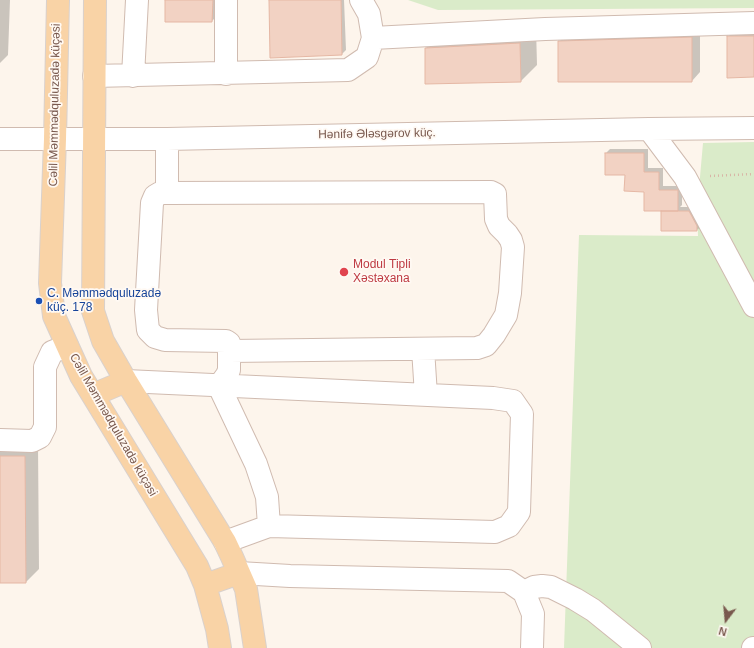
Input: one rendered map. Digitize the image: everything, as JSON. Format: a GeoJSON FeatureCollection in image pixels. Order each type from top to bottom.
{"type":"FeatureCollection","features":[{"type":"Feature","properties":{"kind":"main road","name":"Cəlil Məmmədquluzadə küçəsi"},"geometry":{"type":"LineString","coordinates":[[58,0],[50,283],[54,316],[81,376],[197,566],[205,585],[217,629],[220,648]]}},
{"type":"Feature","properties":{"kind":"main road"},"geometry":{"type":"LineString","coordinates":[[95,0],[93,311],[103,341],[225,542],[246,589],[255,648]]}},
{"type":"Feature","properties":{"kind":"main road"},"geometry":{"type":"LineString","coordinates":[[93,395],[126,381]]}},
{"type":"Feature","properties":{"kind":"main road"},"geometry":{"type":"LineString","coordinates":[[205,585],[239,573]]}},
{"type":"Feature","properties":{"kind":"street"},"geometry":{"type":"LineString","coordinates":[[133,76],[137,0]]}},
{"type":"Feature","properties":{"kind":"street"},"geometry":{"type":"LineString","coordinates":[[226,0],[226,74]]}},
{"type":"Feature","properties":{"kind":"street"},"geometry":{"type":"LineString","coordinates":[[94,76],[348,70],[367,57],[373,38],[369,14],[361,0]]}},
{"type":"Feature","properties":{"kind":"street"},"geometry":{"type":"LineString","coordinates":[[373,38],[544,29],[754,23]]}},
{"type":"Feature","properties":{"kind":"street","name":"Hənifə Ələsgərov küç."},"geometry":{"type":"LineString","coordinates":[[0,139],[167,139],[754,128]]}},
{"type":"Feature","properties":{"kind":"street"},"geometry":{"type":"LineString","coordinates":[[649,129],[685,177],[754,306]]}},
{"type":"Feature","properties":{"kind":"street"},"geometry":{"type":"LineString","coordinates":[[166,193],[167,139]]}},
{"type":"Feature","properties":{"kind":"street"},"geometry":{"type":"LineString","coordinates":[[219,386],[227,375],[230,351],[229,343],[226,341],[165,340],[155,336],[148,330],[146,310],[152,203],[155,196],[160,193],[491,192],[495,194],[496,219],[499,226],[511,240],[513,248],[510,293],[506,315],[494,336],[486,345],[477,348],[230,351]]}},
{"type":"Feature","properties":{"kind":"street"},"geometry":{"type":"LineString","coordinates":[[0,440],[32,441],[40,437],[45,427],[45,367],[52,352],[67,346]]}},
{"type":"Feature","properties":{"kind":"street"},"geometry":{"type":"LineString","coordinates":[[423,349],[426,395]]}},
{"type":"Feature","properties":{"kind":"street"},"geometry":{"type":"LineString","coordinates":[[126,381],[494,398],[513,401],[522,414],[519,512],[510,526],[495,532],[269,526],[225,542]]}},
{"type":"Feature","properties":{"kind":"street"},"geometry":{"type":"LineString","coordinates":[[219,386],[256,464],[267,497],[269,526]]}},
{"type":"Feature","properties":{"kind":"street"},"geometry":{"type":"LineString","coordinates":[[239,573],[290,576],[508,581],[524,592],[533,614],[532,648]]}},
{"type":"Feature","properties":{"kind":"street"},"geometry":{"type":"LineString","coordinates":[[524,592],[542,586],[552,588],[563,593],[593,610],[640,648]]}},
{"type":"Feature","properties":{"kind":"path"},"geometry":{"type":"LineString","coordinates":[[685,177],[754,174]]}},
{"type":"Feature","properties":{"kind":"green space"},"geometry":{"type":"Polygon","coordinates":[[[408,0],[754,0],[754,8],[438,10],[408,0]]]}},
{"type":"Feature","properties":{"kind":"green space"},"geometry":{"type":"Polygon","coordinates":[[[754,142],[754,648],[564,648],[579,235],[698,236],[697,211],[703,143],[754,142]]]}},
{"type":"Feature","properties":{"kind":"building"},"geometry":{"type":"Polygon","coordinates":[[[165,0],[213,0],[212,22],[165,22],[165,0]]]}},
{"type":"Feature","properties":{"kind":"building"},"geometry":{"type":"Polygon","coordinates":[[[269,0],[341,0],[342,55],[270,58],[269,0]]]}},
{"type":"Feature","properties":{"kind":"building"},"geometry":{"type":"Polygon","coordinates":[[[727,36],[754,36],[754,77],[727,78],[727,36]]]}},
{"type":"Feature","properties":{"kind":"building"},"geometry":{"type":"Polygon","coordinates":[[[692,37],[692,82],[558,82],[558,41],[692,37]]]}},
{"type":"Feature","properties":{"kind":"building"},"geometry":{"type":"Polygon","coordinates":[[[520,43],[521,82],[425,84],[425,48],[520,43]]]}},
{"type":"Feature","properties":{"kind":"building"},"geometry":{"type":"Polygon","coordinates":[[[605,153],[644,153],[644,172],[659,172],[659,190],[678,190],[678,211],[644,211],[644,192],[624,191],[625,175],[605,175],[605,153]]]}},
{"type":"Feature","properties":{"kind":"building"},"geometry":{"type":"Polygon","coordinates":[[[661,211],[689,211],[697,226],[697,231],[661,231],[661,211]]]}},
{"type":"Feature","properties":{"kind":"building"},"geometry":{"type":"Polygon","coordinates":[[[0,456],[25,456],[26,583],[0,583],[0,456]]]}},
{"type":"Feature","properties":{"kind":"place","name":"Modul Tipli Xəstəxana"},"geometry":{"type":"Point","coordinates":[344,272]}},
{"type":"Feature","properties":{"kind":"place","name":"C. Məmmədquluzadə küç. 178"},"geometry":{"type":"Point","coordinates":[39,301]}}]}
